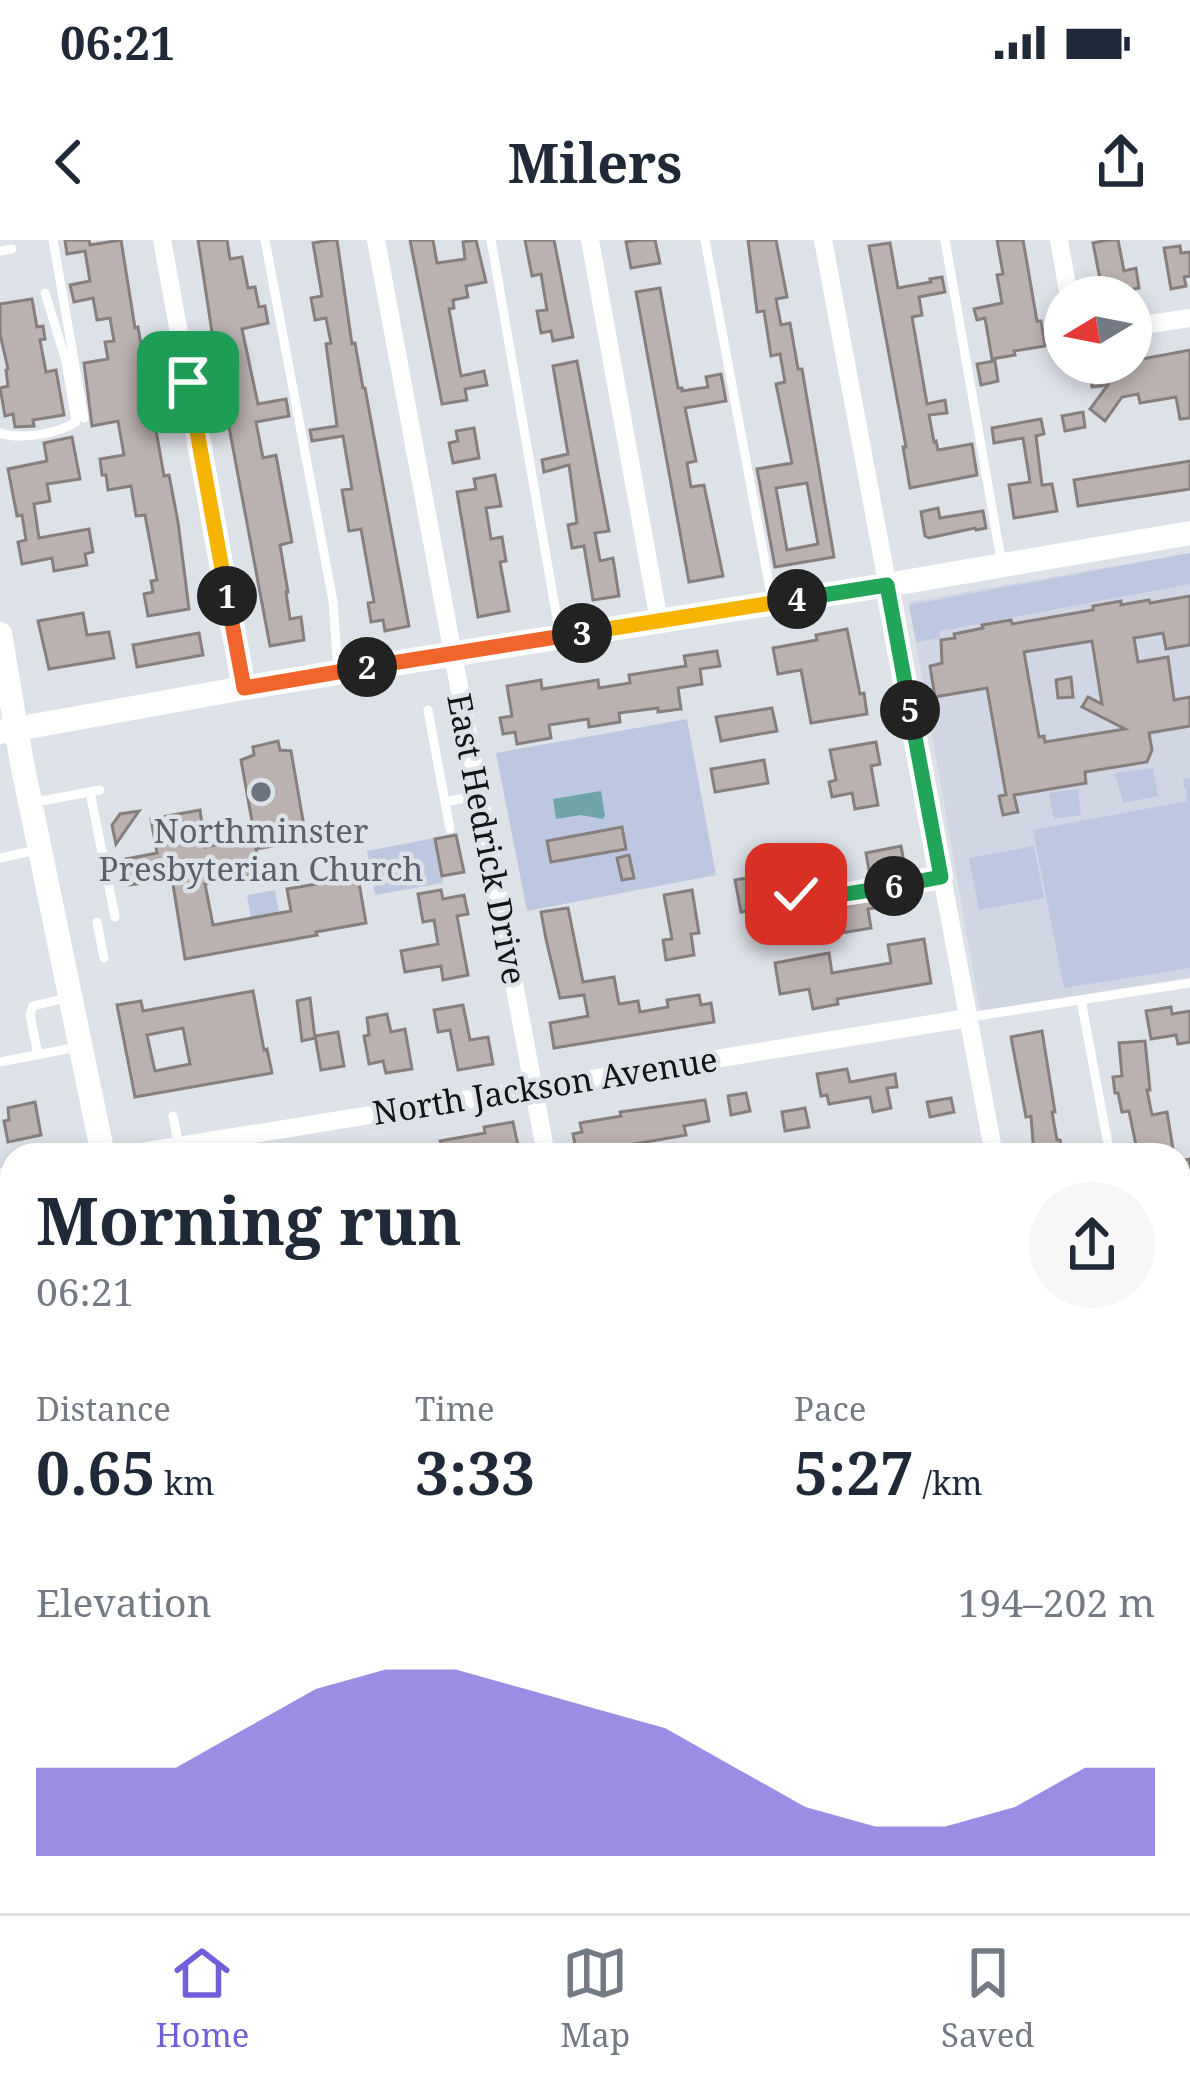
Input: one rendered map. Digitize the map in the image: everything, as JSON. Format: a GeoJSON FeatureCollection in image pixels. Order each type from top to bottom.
{"type":"FeatureCollection","features":[{"type":"Feature","properties":{"kind":"main road"},"geometry":{"type":"LineString","coordinates":[[8,730],[1190,532]]}},
{"type":"Feature","properties":{"kind":"main road"},"geometry":{"type":"LineString","coordinates":[[0,634],[8,730],[31,803],[100,1143]]}},
{"type":"Feature","properties":{"kind":"street"},"geometry":{"type":"LineString","coordinates":[[162,240],[244,688]]}},
{"type":"Feature","properties":{"kind":"street","name":"East Hedrick Drive"},"geometry":{"type":"LineString","coordinates":[[376,240],[544,1143]]}},
{"type":"Feature","properties":{"kind":"street"},"geometry":{"type":"LineString","coordinates":[[590,240],[659,621]]}},
{"type":"Feature","properties":{"kind":"street"},"geometry":{"type":"LineString","coordinates":[[823,240],[992,1143]]}},
{"type":"Feature","properties":{"kind":"street"},"geometry":{"type":"LineString","coordinates":[[1059,240],[1065,276]]}},
{"type":"Feature","properties":{"kind":"street"},"geometry":{"type":"LineString","coordinates":[[1152,324],[1190,318]]}},
{"type":"Feature","properties":{"kind":"street","name":"North Jackson Avenue"},"geometry":{"type":"LineString","coordinates":[[215,1143],[968,1018]]}},
{"type":"Feature","properties":{"kind":"lane"},"geometry":{"type":"LineString","coordinates":[[52,240],[84,418]]}},
{"type":"Feature","properties":{"kind":"lane"},"geometry":{"type":"LineString","coordinates":[[265,240],[333,601],[338,672]]}},
{"type":"Feature","properties":{"kind":"lane"},"geometry":{"type":"LineString","coordinates":[[491,240],[560,637]]}},
{"type":"Feature","properties":{"kind":"lane"},"geometry":{"type":"LineString","coordinates":[[705,240],[772,603]]}},
{"type":"Feature","properties":{"kind":"lane"},"geometry":{"type":"LineString","coordinates":[[945,240],[1002,565]]}},
{"type":"Feature","properties":{"kind":"lane"},"geometry":{"type":"LineString","coordinates":[[0,251],[13,249]]}},
{"type":"Feature","properties":{"kind":"lane"},"geometry":{"type":"LineString","coordinates":[[0,433],[14,438],[68,428],[76,422],[66,361],[45,293]]}},
{"type":"Feature","properties":{"kind":"lane"},"geometry":{"type":"LineString","coordinates":[[428,710],[450,829]]}},
{"type":"Feature","properties":{"kind":"lane"},"geometry":{"type":"LineString","coordinates":[[31,803],[95,791],[115,917]]}},
{"type":"Feature","properties":{"kind":"lane"},"geometry":{"type":"LineString","coordinates":[[446,802],[479,795]]}},
{"type":"Feature","properties":{"kind":"lane"},"geometry":{"type":"LineString","coordinates":[[0,858],[40,849]]}},
{"type":"Feature","properties":{"kind":"lane"},"geometry":{"type":"LineString","coordinates":[[840,894],[828,881],[812,877],[790,886],[803,896],[840,894],[941,877]]}},
{"type":"Feature","properties":{"kind":"lane"},"geometry":{"type":"LineString","coordinates":[[97,922],[104,958]]}},
{"type":"Feature","properties":{"kind":"lane"},"geometry":{"type":"LineString","coordinates":[[968,1018],[1190,983]]}},
{"type":"Feature","properties":{"kind":"lane"},"geometry":{"type":"LineString","coordinates":[[38,1055],[30,1015],[33,1006],[70,997]]}},
{"type":"Feature","properties":{"kind":"lane"},"geometry":{"type":"LineString","coordinates":[[1081,1000],[1107,1143]]}},
{"type":"Feature","properties":{"kind":"lane"},"geometry":{"type":"LineString","coordinates":[[0,1062],[80,1046]]}},
{"type":"Feature","properties":{"kind":"lane"},"geometry":{"type":"LineString","coordinates":[[173,1116],[184,1143]]}},
{"type":"Feature","properties":{"kind":"shaded area"},"geometry":{"type":"Polygon","coordinates":[[[1190,553],[1190,977],[980,1011],[909,602],[1190,553]]]}},
{"type":"Feature","properties":{"kind":"shaded area"},"geometry":{"type":"Polygon","coordinates":[[[1190,553],[1190,584],[940,631],[940,638],[916,642],[909,605],[1190,553]]]}},
{"type":"Feature","properties":{"kind":"shaded area"},"geometry":{"type":"Polygon","coordinates":[[[687,719],[716,875],[527,911],[496,753],[687,719]]]}},
{"type":"Feature","properties":{"kind":"shaded area"},"geometry":{"type":"Polygon","coordinates":[[[1153,768],[1158,796],[1123,803],[1115,773],[1153,768]]]}},
{"type":"Feature","properties":{"kind":"shaded area"},"geometry":{"type":"Polygon","coordinates":[[[1190,778],[1190,968],[1064,988],[1033,830],[1187,801],[1183,779],[1190,778]]]}},
{"type":"Feature","properties":{"kind":"shaded area"},"geometry":{"type":"Polygon","coordinates":[[[1078,789],[1081,815],[1054,819],[1049,793],[1078,789]]]}},
{"type":"Feature","properties":{"kind":"shaded area"},"geometry":{"type":"Polygon","coordinates":[[[601,791],[603,819],[581,815],[556,819],[553,799],[601,791]]]}},
{"type":"Feature","properties":{"kind":"shaded area"},"geometry":{"type":"Polygon","coordinates":[[[435,838],[443,883],[375,895],[367,851],[435,838]]]}},
{"type":"Feature","properties":{"kind":"shaded area"},"geometry":{"type":"Polygon","coordinates":[[[1034,846],[1044,898],[979,910],[969,858],[1034,846]]]}},
{"type":"Feature","properties":{"kind":"shaded area"},"geometry":{"type":"Polygon","coordinates":[[[275,890],[279,913],[251,918],[247,895],[275,890]]]}},
{"type":"Feature","properties":{"kind":"building"},"geometry":{"type":"Polygon","coordinates":[[[65,240],[89,240],[90,245],[121,240],[164,476],[169,475],[178,522],[189,609],[148,616],[144,594],[153,592],[151,581],[157,580],[145,515],[136,516],[131,486],[108,490],[106,475],[102,475],[100,459],[124,455],[118,421],[92,426],[84,363],[108,359],[105,342],[114,341],[110,318],[97,320],[93,298],[74,302],[70,285],[90,281],[85,251],[67,254],[65,240]]]}},
{"type":"Feature","properties":{"kind":"building"},"geometry":{"type":"Polygon","coordinates":[[[198,240],[227,240],[230,259],[242,257],[248,288],[255,287],[259,307],[265,306],[268,323],[242,329],[258,404],[286,399],[289,416],[256,422],[263,458],[276,455],[292,542],[280,545],[290,619],[301,617],[304,640],[270,646],[198,240]]]}},
{"type":"Feature","properties":{"kind":"building"},"geometry":{"type":"Polygon","coordinates":[[[337,240],[352,344],[365,388],[409,626],[385,631],[383,620],[371,622],[368,603],[374,602],[361,529],[349,531],[342,490],[352,489],[343,436],[312,441],[310,430],[337,426],[326,318],[315,320],[311,298],[322,296],[313,243],[337,240]]]}},
{"type":"Feature","properties":{"kind":"building"},"geometry":{"type":"Polygon","coordinates":[[[410,240],[433,240],[437,263],[465,259],[463,242],[476,240],[486,282],[466,286],[468,297],[453,300],[454,308],[449,309],[461,376],[484,371],[487,385],[465,389],[467,400],[442,404],[410,240]]]}},
{"type":"Feature","properties":{"kind":"building"},"geometry":{"type":"Polygon","coordinates":[[[525,240],[554,240],[573,337],[553,341],[551,331],[541,333],[537,311],[547,310],[541,274],[532,276],[525,240]]]}},
{"type":"Feature","properties":{"kind":"building"},"geometry":{"type":"Polygon","coordinates":[[[655,240],[660,263],[631,268],[626,242],[655,240]]]}},
{"type":"Feature","properties":{"kind":"building"},"geometry":{"type":"Polygon","coordinates":[[[748,240],[776,240],[787,297],[776,299],[781,325],[790,323],[798,369],[802,369],[834,557],[775,567],[757,469],[792,463],[776,384],[785,382],[780,354],[771,356],[764,311],[757,312],[748,240]],[[807,483],[776,488],[787,550],[818,544],[807,483]]]}},
{"type":"Feature","properties":{"kind":"building"},"geometry":{"type":"Polygon","coordinates":[[[997,240],[1023,240],[1044,346],[992,359],[985,318],[977,320],[974,309],[1002,303],[997,275],[1003,274],[997,240]]]}},
{"type":"Feature","properties":{"kind":"building"},"geometry":{"type":"Polygon","coordinates":[[[1118,240],[1124,271],[1136,268],[1137,276],[1099,276],[1093,243],[1118,240]]]}},
{"type":"Feature","properties":{"kind":"building"},"geometry":{"type":"Polygon","coordinates":[[[890,243],[898,288],[942,277],[945,292],[919,297],[922,315],[912,317],[927,404],[945,400],[947,413],[929,415],[938,450],[972,444],[977,475],[910,488],[869,246],[890,243]]]}},
{"type":"Feature","properties":{"kind":"building"},"geometry":{"type":"Polygon","coordinates":[[[1180,246],[1181,253],[1190,252],[1190,276],[1184,277],[1186,286],[1171,289],[1164,248],[1180,246]]]}},
{"type":"Feature","properties":{"kind":"building"},"geometry":{"type":"Polygon","coordinates":[[[660,288],[678,388],[708,387],[706,377],[721,374],[726,401],[685,408],[696,461],[687,463],[691,487],[704,485],[723,576],[689,582],[636,292],[660,288]]]}},
{"type":"Feature","properties":{"kind":"building"},"geometry":{"type":"Polygon","coordinates":[[[32,299],[37,327],[43,326],[45,339],[40,340],[46,372],[56,370],[64,415],[15,427],[13,414],[5,416],[0,388],[8,386],[8,369],[0,334],[0,304],[32,299]]]}},
{"type":"Feature","properties":{"kind":"building"},"geometry":{"type":"Polygon","coordinates":[[[1190,350],[1190,418],[1180,419],[1176,397],[1140,403],[1138,394],[1122,397],[1105,421],[1090,409],[1108,385],[1092,384],[1152,384],[1152,357],[1190,350]]]}},
{"type":"Feature","properties":{"kind":"building"},"geometry":{"type":"Polygon","coordinates":[[[577,361],[609,531],[595,533],[600,561],[613,558],[619,596],[593,600],[584,546],[572,548],[568,525],[577,523],[569,465],[544,472],[542,460],[568,454],[553,366],[577,361]]]}},
{"type":"Feature","properties":{"kind":"building"},"geometry":{"type":"Polygon","coordinates":[[[995,361],[998,381],[981,385],[977,364],[995,361]]]}},
{"type":"Feature","properties":{"kind":"building"},"geometry":{"type":"Polygon","coordinates":[[[1083,412],[1085,427],[1065,431],[1062,416],[1083,412]]]}},
{"type":"Feature","properties":{"kind":"building"},"geometry":{"type":"Polygon","coordinates":[[[1041,419],[1044,434],[1036,436],[1042,485],[1052,484],[1057,511],[1014,518],[1009,485],[1030,482],[1023,438],[994,443],[992,428],[1041,419]]]}},
{"type":"Feature","properties":{"kind":"building"},"geometry":{"type":"Polygon","coordinates":[[[474,428],[479,458],[453,463],[449,443],[458,441],[456,431],[474,428]]]}},
{"type":"Feature","properties":{"kind":"building"},"geometry":{"type":"Polygon","coordinates":[[[72,437],[80,479],[47,484],[50,501],[34,504],[39,538],[89,529],[93,552],[85,554],[87,565],[54,571],[52,558],[22,564],[18,542],[26,540],[8,469],[47,461],[44,443],[72,437]]]}},
{"type":"Feature","properties":{"kind":"building"},"geometry":{"type":"Polygon","coordinates":[[[1190,461],[1190,489],[1078,506],[1074,480],[1190,461]]]}},
{"type":"Feature","properties":{"kind":"building"},"geometry":{"type":"Polygon","coordinates":[[[495,475],[501,506],[486,508],[491,539],[502,537],[506,561],[500,562],[509,611],[478,617],[457,492],[476,489],[474,479],[495,475]]]}},
{"type":"Feature","properties":{"kind":"building"},"geometry":{"type":"Polygon","coordinates":[[[938,508],[940,518],[983,511],[986,528],[929,538],[921,512],[938,508]]]}},
{"type":"Feature","properties":{"kind":"building"},"geometry":{"type":"Polygon","coordinates":[[[1190,596],[1190,645],[1166,649],[1163,633],[1134,638],[1138,662],[1168,657],[1174,700],[1190,697],[1190,726],[1149,733],[1152,750],[1147,762],[1085,772],[1086,783],[1014,795],[1018,812],[1003,815],[999,796],[1006,795],[987,688],[935,697],[930,666],[942,663],[941,640],[982,625],[1011,620],[1012,624],[1121,601],[1121,605],[1190,596]],[[1092,641],[1024,652],[1039,737],[1044,736],[1045,742],[1125,729],[1082,707],[1088,697],[1102,704],[1092,641]]]}},
{"type":"Feature","properties":{"kind":"building"},"geometry":{"type":"Polygon","coordinates":[[[83,613],[87,635],[109,632],[114,658],[49,669],[38,621],[83,613]]]}},
{"type":"Feature","properties":{"kind":"building"},"geometry":{"type":"Polygon","coordinates":[[[847,629],[867,714],[811,723],[801,670],[778,674],[773,648],[847,629]]]}},
{"type":"Feature","properties":{"kind":"building"},"geometry":{"type":"Polygon","coordinates":[[[199,633],[203,655],[137,667],[133,645],[199,633]]]}},
{"type":"Feature","properties":{"kind":"building"},"geometry":{"type":"Polygon","coordinates":[[[717,651],[720,666],[700,669],[702,684],[678,688],[681,709],[619,713],[620,722],[589,727],[588,719],[549,725],[551,738],[517,744],[515,732],[503,734],[500,718],[512,716],[507,686],[541,680],[542,689],[598,680],[599,688],[630,683],[629,675],[686,666],[684,656],[717,651]]]}},
{"type":"Feature","properties":{"kind":"building"},"geometry":{"type":"Polygon","coordinates":[[[1071,677],[1073,697],[1058,698],[1056,680],[1071,677]]]}},
{"type":"Feature","properties":{"kind":"building"},"geometry":{"type":"Polygon","coordinates":[[[772,708],[777,731],[721,741],[716,717],[772,708]]]}},
{"type":"Feature","properties":{"kind":"building"},"geometry":{"type":"Polygon","coordinates":[[[278,741],[280,750],[291,751],[306,838],[256,849],[261,874],[205,884],[213,925],[291,911],[287,889],[358,877],[366,923],[185,959],[172,878],[130,885],[126,859],[157,853],[151,819],[200,810],[205,847],[255,838],[241,760],[254,755],[253,747],[278,741]]]}},
{"type":"Feature","properties":{"kind":"building"},"geometry":{"type":"Polygon","coordinates":[[[876,742],[880,764],[871,766],[878,805],[855,809],[852,793],[832,797],[829,782],[836,780],[830,750],[876,742]]]}},
{"type":"Feature","properties":{"kind":"building"},"geometry":{"type":"Polygon","coordinates":[[[764,760],[768,783],[715,792],[711,769],[764,760]]]}},
{"type":"Feature","properties":{"kind":"building"},"geometry":{"type":"Polygon","coordinates":[[[139,811],[116,844],[112,825],[120,814],[139,811]]]}},
{"type":"Feature","properties":{"kind":"building"},"geometry":{"type":"Polygon","coordinates":[[[622,827],[626,849],[551,862],[547,841],[622,827]]]}},
{"type":"Feature","properties":{"kind":"building"},"geometry":{"type":"Polygon","coordinates":[[[456,835],[464,872],[442,876],[435,839],[456,835]]]}},
{"type":"Feature","properties":{"kind":"building"},"geometry":{"type":"Polygon","coordinates":[[[901,846],[906,873],[871,882],[866,853],[901,846]]]}},
{"type":"Feature","properties":{"kind":"building"},"geometry":{"type":"Polygon","coordinates":[[[629,855],[634,878],[622,880],[617,858],[629,855]]]}},
{"type":"Feature","properties":{"kind":"building"},"geometry":{"type":"Polygon","coordinates":[[[759,876],[765,908],[741,912],[735,880],[759,876]]]}},
{"type":"Feature","properties":{"kind":"building"},"geometry":{"type":"Polygon","coordinates":[[[441,890],[443,899],[464,895],[468,914],[457,916],[468,975],[443,980],[441,966],[405,972],[401,951],[438,944],[434,920],[423,922],[418,894],[441,890]]]}},
{"type":"Feature","properties":{"kind":"building"},"geometry":{"type":"Polygon","coordinates":[[[692,890],[699,933],[691,934],[694,955],[666,960],[663,940],[672,939],[664,895],[692,890]]]}},
{"type":"Feature","properties":{"kind":"building"},"geometry":{"type":"Polygon","coordinates":[[[887,897],[888,906],[868,909],[871,928],[823,936],[821,921],[831,919],[829,909],[887,897]]]}},
{"type":"Feature","properties":{"kind":"building"},"geometry":{"type":"Polygon","coordinates":[[[568,908],[583,982],[614,977],[619,1004],[638,1001],[640,1012],[668,1007],[667,1000],[699,995],[701,1005],[711,1003],[714,1022],[554,1048],[550,1023],[588,1016],[584,995],[560,998],[541,912],[568,908]]]}},
{"type":"Feature","properties":{"kind":"building"},"geometry":{"type":"Polygon","coordinates":[[[924,939],[931,983],[837,999],[838,1004],[813,1009],[809,989],[780,994],[775,963],[829,953],[832,973],[891,963],[888,945],[924,939]]]}},
{"type":"Feature","properties":{"kind":"building"},"geometry":{"type":"Polygon","coordinates":[[[253,991],[272,1073],[135,1097],[117,1005],[141,1001],[143,1011],[253,991]],[[183,1028],[147,1035],[155,1071],[190,1064],[183,1028]]]}},
{"type":"Feature","properties":{"kind":"building"},"geometry":{"type":"Polygon","coordinates":[[[310,998],[315,1038],[302,1041],[297,1001],[310,998]]]}},
{"type":"Feature","properties":{"kind":"building"},"geometry":{"type":"Polygon","coordinates":[[[463,1005],[470,1040],[488,1037],[493,1064],[458,1070],[450,1030],[438,1032],[434,1010],[463,1005]]]}},
{"type":"Feature","properties":{"kind":"building"},"geometry":{"type":"Polygon","coordinates":[[[1171,1007],[1172,1014],[1190,1011],[1190,1042],[1178,1044],[1176,1035],[1151,1039],[1146,1011],[1171,1007]]]}},
{"type":"Feature","properties":{"kind":"building"},"geometry":{"type":"Polygon","coordinates":[[[387,1014],[391,1032],[405,1029],[412,1069],[386,1073],[383,1061],[369,1064],[364,1036],[369,1035],[367,1018],[387,1014]]]}},
{"type":"Feature","properties":{"kind":"building"},"geometry":{"type":"Polygon","coordinates":[[[1042,1031],[1061,1143],[1033,1143],[1011,1037],[1042,1031]]]}},
{"type":"Feature","properties":{"kind":"building"},"geometry":{"type":"Polygon","coordinates":[[[338,1032],[344,1066],[321,1070],[315,1036],[338,1032]]]}},
{"type":"Feature","properties":{"kind":"building"},"geometry":{"type":"Polygon","coordinates":[[[1145,1041],[1152,1115],[1167,1112],[1172,1143],[1136,1143],[1129,1111],[1122,1112],[1115,1093],[1113,1077],[1122,1076],[1119,1043],[1145,1041]]]}},
{"type":"Feature","properties":{"kind":"building"},"geometry":{"type":"Polygon","coordinates":[[[847,1069],[850,1082],[895,1074],[897,1087],[887,1088],[891,1108],[873,1112],[870,1097],[829,1104],[827,1095],[821,1096],[817,1074],[847,1069]]]}},
{"type":"Feature","properties":{"kind":"building"},"geometry":{"type":"Polygon","coordinates":[[[746,1093],[750,1111],[731,1115],[728,1096],[746,1093]]]}},
{"type":"Feature","properties":{"kind":"building"},"geometry":{"type":"Polygon","coordinates":[[[951,1098],[954,1112],[930,1117],[927,1102],[951,1098]]]}},
{"type":"Feature","properties":{"kind":"building"},"geometry":{"type":"Polygon","coordinates":[[[705,1100],[709,1121],[684,1126],[686,1135],[640,1143],[575,1143],[573,1134],[582,1132],[580,1123],[621,1116],[620,1112],[705,1100]]]}},
{"type":"Feature","properties":{"kind":"building"},"geometry":{"type":"Polygon","coordinates":[[[35,1102],[41,1135],[8,1142],[4,1121],[9,1120],[8,1108],[35,1102]]]}},
{"type":"Feature","properties":{"kind":"building"},"geometry":{"type":"Polygon","coordinates":[[[805,1108],[809,1127],[785,1131],[782,1112],[805,1108]]]}},
{"type":"Feature","properties":{"kind":"building"},"geometry":{"type":"Polygon","coordinates":[[[513,1122],[517,1143],[440,1143],[485,1133],[484,1127],[513,1122]]]}},
{"type":"Feature","properties":{"kind":"place","name":"Northminster Presbyterian Church"},"geometry":{"type":"Point","coordinates":[261,792]}},
{"type":"Feature","properties":{"kind":"route"},"geometry":{"type":"LineString","coordinates":[[188,382],[244,688],[887,585],[941,877],[867,890],[796,894]]}}]}
